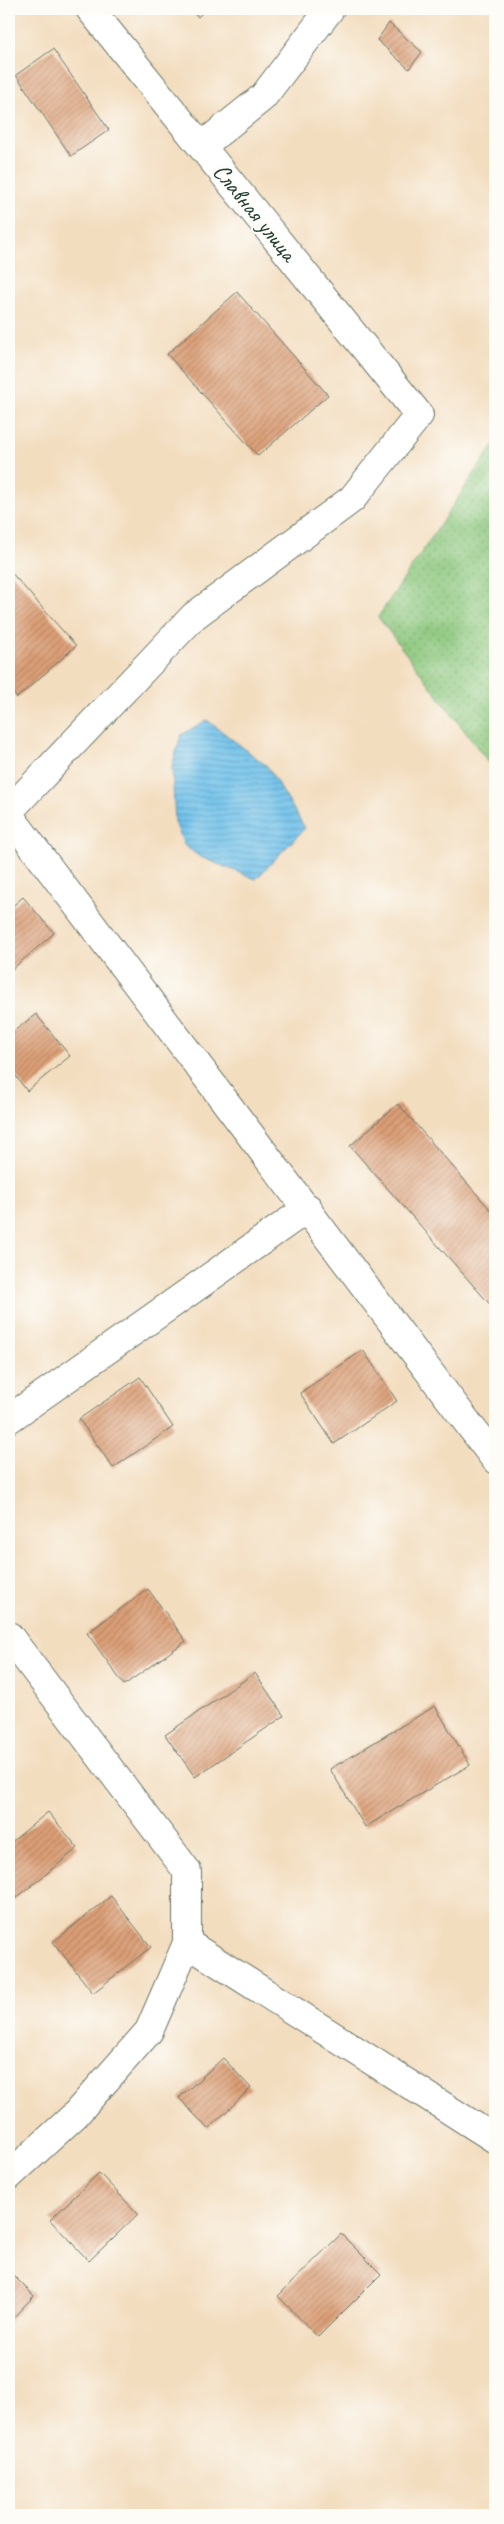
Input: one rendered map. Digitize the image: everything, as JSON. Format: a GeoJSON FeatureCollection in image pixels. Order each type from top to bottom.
{"type":"FeatureCollection","features":[{"type":"Feature","properties":{"kind":"street","name":"Славная улица"},"geometry":{"type":"LineString","coordinates":[[9,811],[194,616],[352,499],[419,415],[90,9]]}},
{"type":"Feature","properties":{"kind":"street"},"geometry":{"type":"LineString","coordinates":[[202,146],[263,97],[330,9]]}},
{"type":"Feature","properties":{"kind":"street"},"geometry":{"type":"LineString","coordinates":[[9,815],[308,1208],[345,1263],[495,1459]]}},
{"type":"Feature","properties":{"kind":"street"},"geometry":{"type":"LineString","coordinates":[[9,1419],[308,1208]]}},
{"type":"Feature","properties":{"kind":"street"},"geometry":{"type":"LineString","coordinates":[[9,1636],[187,1871],[186,1943],[149,2031],[75,2114],[9,2176]]}},
{"type":"Feature","properties":{"kind":"street"},"geometry":{"type":"LineString","coordinates":[[186,1943],[495,2139]]}},
{"type":"Feature","properties":{"kind":"green space"},"geometry":{"type":"Polygon","coordinates":[[[495,443],[495,771],[378,617],[495,443]]]}},
{"type":"Feature","properties":{"kind":"water"},"geometry":{"type":"Polygon","coordinates":[[[207,720],[267,766],[305,828],[256,879],[200,857],[184,845],[175,822],[172,766],[181,735],[207,720]]]}},
{"type":"Feature","properties":{"kind":"building"},"geometry":{"type":"Polygon","coordinates":[[[189,9],[206,9],[198,17],[189,9]]]}},
{"type":"Feature","properties":{"kind":"building"},"geometry":{"type":"Polygon","coordinates":[[[389,23],[422,52],[409,69],[377,40],[389,23]]]}},
{"type":"Feature","properties":{"kind":"building"},"geometry":{"type":"Polygon","coordinates":[[[53,49],[109,130],[71,156],[16,75],[53,49]]]}},
{"type":"Feature","properties":{"kind":"building"},"geometry":{"type":"Polygon","coordinates":[[[237,292],[328,395],[258,456],[167,354],[237,292]]]}},
{"type":"Feature","properties":{"kind":"building"},"geometry":{"type":"Polygon","coordinates":[[[9,570],[76,646],[17,698],[9,689],[9,570]]]}},
{"type":"Feature","properties":{"kind":"building"},"geometry":{"type":"Polygon","coordinates":[[[23,897],[54,933],[9,972],[9,909],[23,897]]]}},
{"type":"Feature","properties":{"kind":"building"},"geometry":{"type":"Polygon","coordinates":[[[36,1014],[70,1056],[27,1091],[9,1067],[9,1035],[36,1014]]]}},
{"type":"Feature","properties":{"kind":"building"},"geometry":{"type":"Polygon","coordinates":[[[398,1104],[495,1215],[495,1310],[350,1146],[398,1104]]]}},
{"type":"Feature","properties":{"kind":"building"},"geometry":{"type":"Polygon","coordinates":[[[363,1350],[397,1401],[334,1444],[300,1393],[363,1350]]]}},
{"type":"Feature","properties":{"kind":"building"},"geometry":{"type":"Polygon","coordinates":[[[140,1377],[173,1427],[113,1468],[79,1419],[140,1377]]]}},
{"type":"Feature","properties":{"kind":"building"},"geometry":{"type":"Polygon","coordinates":[[[148,1589],[186,1641],[124,1685],[87,1633],[148,1589]]]}},
{"type":"Feature","properties":{"kind":"building"},"geometry":{"type":"Polygon","coordinates":[[[255,1673],[284,1716],[195,1777],[165,1735],[255,1673]]]}},
{"type":"Feature","properties":{"kind":"building"},"geometry":{"type":"Polygon","coordinates":[[[435,1706],[470,1765],[365,1827],[330,1769],[435,1706]]]}},
{"type":"Feature","properties":{"kind":"building"},"geometry":{"type":"Polygon","coordinates":[[[48,1812],[78,1848],[9,1904],[9,1844],[48,1812]]]}},
{"type":"Feature","properties":{"kind":"building"},"geometry":{"type":"Polygon","coordinates":[[[111,1896],[151,1947],[93,1993],[53,1942],[111,1896]]]}},
{"type":"Feature","properties":{"kind":"building"},"geometry":{"type":"Polygon","coordinates":[[[223,2058],[251,2088],[208,2129],[179,2098],[223,2058]]]}},
{"type":"Feature","properties":{"kind":"building"},"geometry":{"type":"Polygon","coordinates":[[[99,2173],[138,2214],[89,2261],[50,2220],[99,2173]]]}},
{"type":"Feature","properties":{"kind":"building"},"geometry":{"type":"Polygon","coordinates":[[[341,2234],[381,2274],[318,2337],[278,2296],[341,2234]]]}},
{"type":"Feature","properties":{"kind":"building"},"geometry":{"type":"Polygon","coordinates":[[[9,2271],[34,2296],[9,2322],[9,2271]]]}}]}
